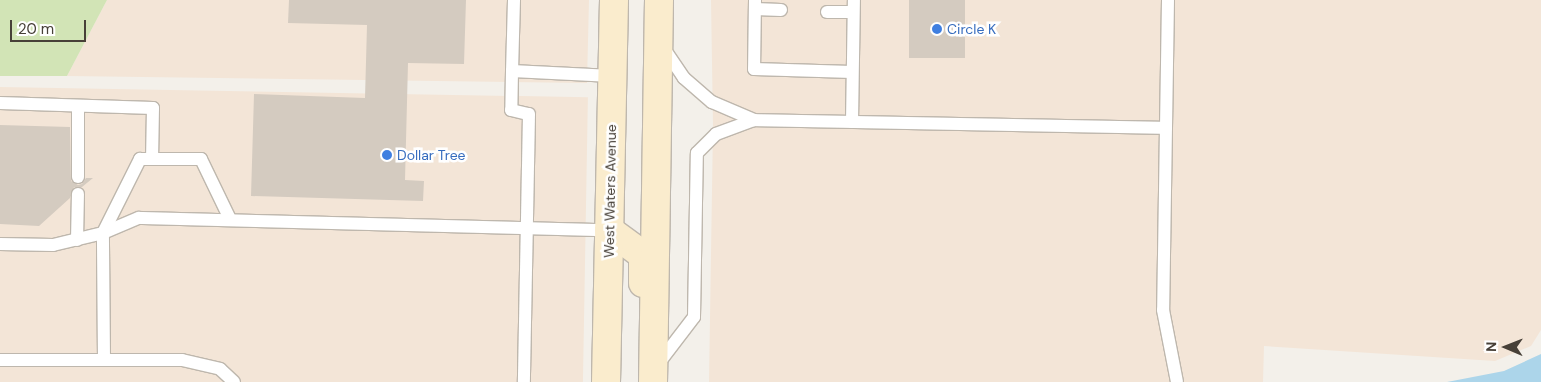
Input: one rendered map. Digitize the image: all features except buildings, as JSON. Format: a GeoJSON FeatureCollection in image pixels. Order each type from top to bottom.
{"type":"FeatureCollection","features":[{"type":"Feature","properties":{"kind":"main road","name":"West Waters Avenue"},"geometry":{"type":"LineString","coordinates":[[606,382],[614,0]]}},
{"type":"Feature","properties":{"kind":"main road"},"geometry":{"type":"LineString","coordinates":[[650,378],[659,0]]}},
{"type":"Feature","properties":{"kind":"main road"},"geometry":{"type":"LineString","coordinates":[[609,230],[643,255],[650,378]]}},
{"type":"Feature","properties":{"kind":"lane"},"geometry":{"type":"LineString","coordinates":[[514,0],[510,110],[529,114],[524,382]]}},
{"type":"Feature","properties":{"kind":"lane"},"geometry":{"type":"LineString","coordinates":[[1168,0],[1163,310],[1177,382]]}},
{"type":"Feature","properties":{"kind":"lane"},"geometry":{"type":"LineString","coordinates":[[780,10],[755,5],[754,69],[852,72]]}},
{"type":"Feature","properties":{"kind":"lane"},"geometry":{"type":"LineString","coordinates":[[827,12],[854,6],[852,122]]}},
{"type":"Feature","properties":{"kind":"lane"},"geometry":{"type":"LineString","coordinates":[[658,41],[684,78],[712,102],[754,120]]}},
{"type":"Feature","properties":{"kind":"lane"},"geometry":{"type":"LineString","coordinates":[[512,71],[612,76]]}},
{"type":"Feature","properties":{"kind":"lane"},"geometry":{"type":"LineString","coordinates":[[0,103],[153,108],[152,159]]}},
{"type":"Feature","properties":{"kind":"lane"},"geometry":{"type":"LineString","coordinates":[[78,106],[78,177]]}},
{"type":"Feature","properties":{"kind":"lane"},"geometry":{"type":"LineString","coordinates":[[650,378],[694,316],[698,153],[716,134],[754,120],[1166,128]]}},
{"type":"Feature","properties":{"kind":"lane"},"geometry":{"type":"LineString","coordinates":[[104,359],[103,233],[140,159],[201,159],[230,219]]}},
{"type":"Feature","properties":{"kind":"lane"},"geometry":{"type":"LineString","coordinates":[[77,240],[78,194]]}},
{"type":"Feature","properties":{"kind":"lane"},"geometry":{"type":"LineString","coordinates":[[0,244],[54,245],[103,233],[139,218],[609,230]]}},
{"type":"Feature","properties":{"kind":"lane"},"geometry":{"type":"LineString","coordinates":[[0,360],[182,360],[220,368],[234,382]]}},
{"type":"Feature","properties":{"kind":"shaded area"},"geometry":{"type":"Polygon","coordinates":[[[107,0],[589,0],[587,83],[67,76],[107,0]]]}},
{"type":"Feature","properties":{"kind":"shaded area"},"geometry":{"type":"Polygon","coordinates":[[[711,0],[1541,0],[1541,330],[1531,346],[1495,361],[1264,346],[1263,382],[709,382],[713,126],[711,0]]]}},
{"type":"Feature","properties":{"kind":"shaded area"},"geometry":{"type":"Polygon","coordinates":[[[0,87],[588,97],[583,382],[0,382],[0,87]]]}},
{"type":"Feature","properties":{"kind":"green space"},"geometry":{"type":"Polygon","coordinates":[[[0,0],[107,0],[67,76],[0,76],[0,0]]]}},
{"type":"Feature","properties":{"kind":"water"},"geometry":{"type":"Polygon","coordinates":[[[1541,354],[1541,382],[1447,382],[1504,371],[1541,354]]]}},
{"type":"Feature","properties":{"kind":"place","name":"Circle K"},"geometry":{"type":"Point","coordinates":[937,29]}},
{"type":"Feature","properties":{"kind":"place","name":"Dollar Tree"},"geometry":{"type":"Point","coordinates":[387,155]}}]}
